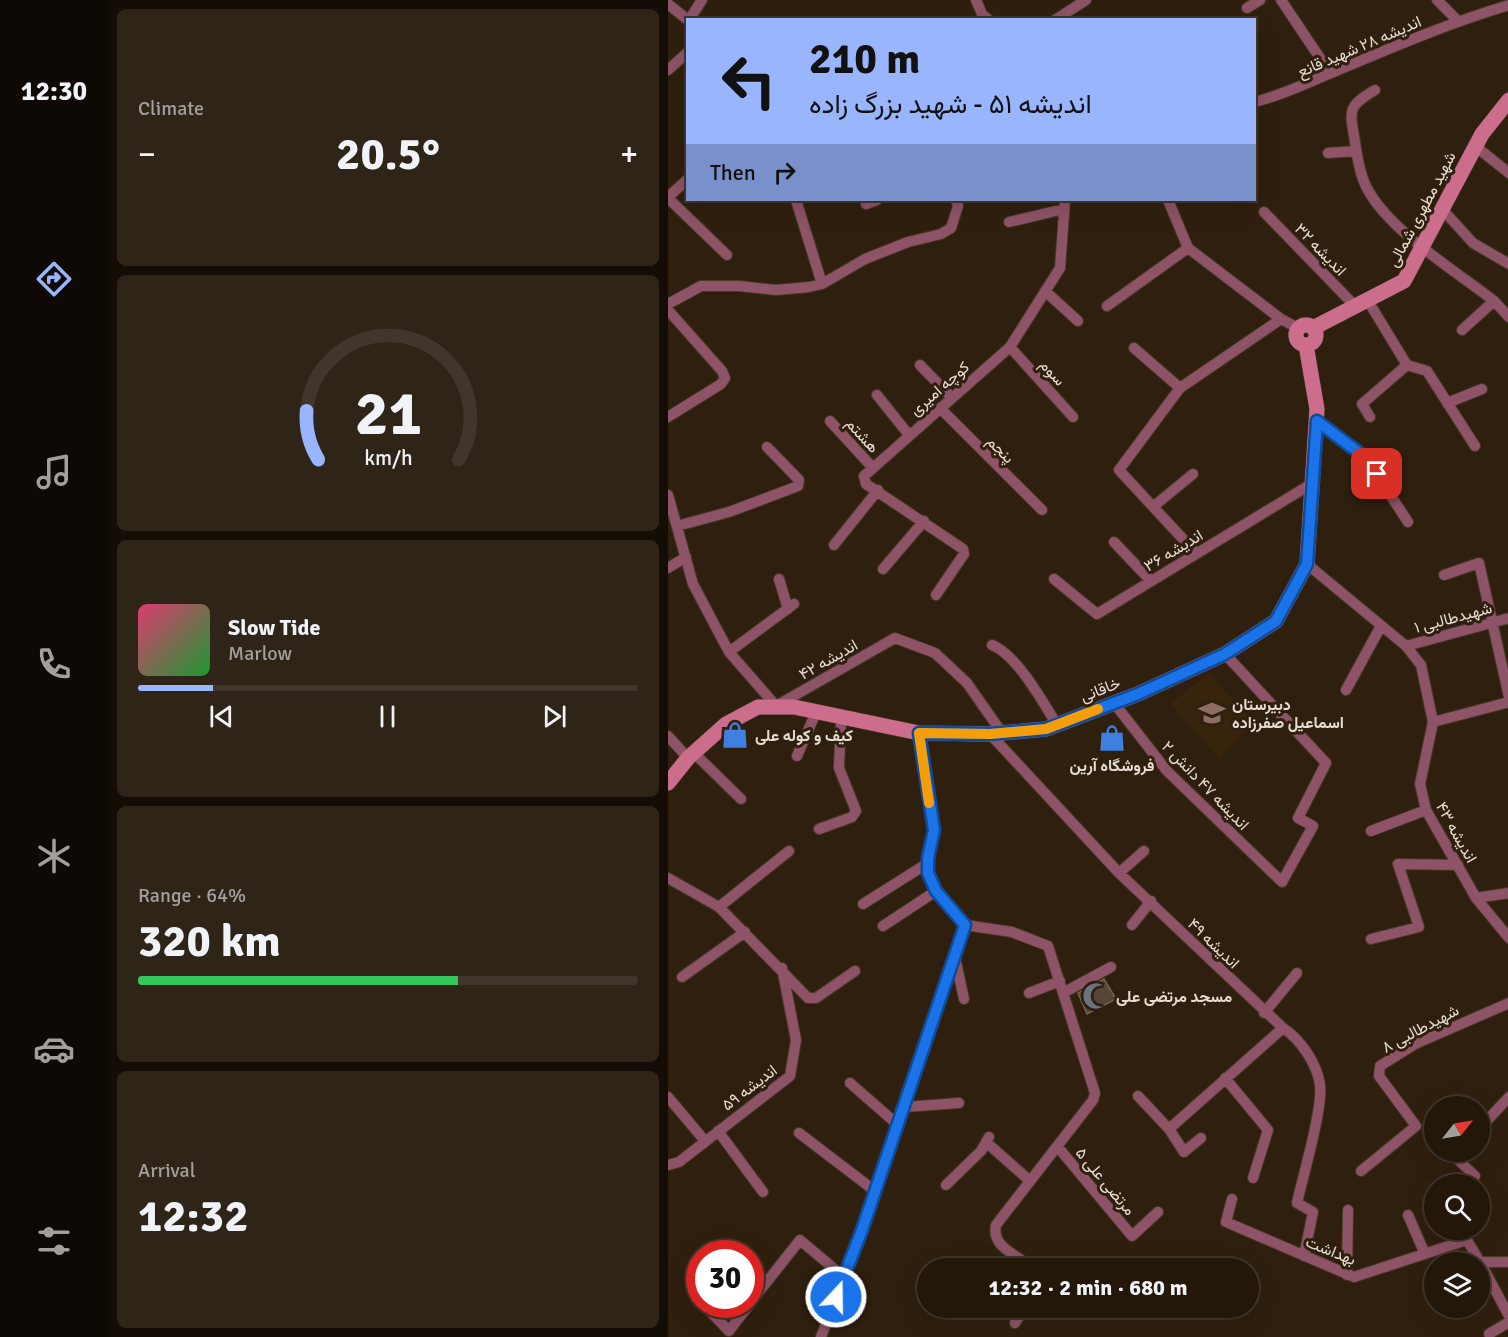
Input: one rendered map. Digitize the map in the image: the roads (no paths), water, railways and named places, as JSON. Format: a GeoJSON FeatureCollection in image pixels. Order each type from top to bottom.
{"type":"FeatureCollection","features":[{"type":"Feature","properties":{"kind":"main road","name":"شهید مطهری شمالی"},"geometry":{"type":"LineString","coordinates":[[1306,328],[1362,304],[1404,281],[1475,146],[1508,100]]}},
{"type":"Feature","properties":{"kind":"main road","name":"خاقانی"},"geometry":{"type":"LineString","coordinates":[[668,783],[690,755],[738,716],[758,707],[776,706],[817,710],[841,718],[919,733],[996,733],[1046,729],[1114,703],[1225,654],[1276,621],[1307,564],[1317,409],[1306,345],[1315,338],[1306,328]]}},
{"type":"Feature","properties":{"kind":"street"},"geometry":{"type":"LineString","coordinates":[[689,18],[702,0]]}},
{"type":"Feature","properties":{"kind":"street"},"geometry":{"type":"LineString","coordinates":[[1058,18],[1086,0]]}},
{"type":"Feature","properties":{"kind":"street"},"geometry":{"type":"LineString","coordinates":[[1247,8],[1260,0]]}},
{"type":"Feature","properties":{"kind":"street"},"geometry":{"type":"LineString","coordinates":[[1281,0],[1330,73]]}},
{"type":"Feature","properties":{"kind":"street"},"geometry":{"type":"LineString","coordinates":[[1438,0],[1458,21]]}},
{"type":"Feature","properties":{"kind":"street"},"geometry":{"type":"LineString","coordinates":[[978,1],[982,14],[987,18]]}},
{"type":"Feature","properties":{"kind":"street"},"geometry":{"type":"LineString","coordinates":[[668,4],[686,18]]}},
{"type":"Feature","properties":{"kind":"street","name":"اندیشه ۲۸ شهید قانع"},"geometry":{"type":"LineString","coordinates":[[1256,102],[1287,94],[1330,73],[1458,21],[1508,5]]}},
{"type":"Feature","properties":{"kind":"street"},"geometry":{"type":"LineString","coordinates":[[668,70],[686,54]]}},
{"type":"Feature","properties":{"kind":"street"},"geometry":{"type":"LineString","coordinates":[[1375,90],[1352,106],[1356,151],[1367,189],[1392,223],[1494,302],[1508,317]]}},
{"type":"Feature","properties":{"kind":"street"},"geometry":{"type":"LineString","coordinates":[[1475,146],[1508,173]]}},
{"type":"Feature","properties":{"kind":"street"},"geometry":{"type":"LineString","coordinates":[[1328,153],[1356,151]]}},
{"type":"Feature","properties":{"kind":"street"},"geometry":{"type":"LineString","coordinates":[[686,181],[668,197],[727,255]]}},
{"type":"Feature","properties":{"kind":"street"},"geometry":{"type":"LineString","coordinates":[[796,201],[822,284]]}},
{"type":"Feature","properties":{"kind":"street"},"geometry":{"type":"LineString","coordinates":[[668,304],[701,286],[740,286],[776,290],[822,284],[865,259],[908,242],[941,234],[951,228],[958,206],[956,201]]}},
{"type":"Feature","properties":{"kind":"street"},"geometry":{"type":"LineString","coordinates":[[1168,201],[1188,248],[1281,319],[1306,328]]}},
{"type":"Feature","properties":{"kind":"street"},"geometry":{"type":"LineString","coordinates":[[1009,222],[1065,204]]}},
{"type":"Feature","properties":{"kind":"street","name":"کوچه امیری"},"geometry":{"type":"LineString","coordinates":[[873,468],[1010,347],[1060,268],[1065,204]]}},
{"type":"Feature","properties":{"kind":"street"},"geometry":{"type":"LineString","coordinates":[[1442,209],[1473,243],[1508,264]]}},
{"type":"Feature","properties":{"kind":"street","name":"اندیشه ۳۲"},"geometry":{"type":"LineString","coordinates":[[1264,212],[1362,304],[1407,365]]}},
{"type":"Feature","properties":{"kind":"street"},"geometry":{"type":"LineString","coordinates":[[1107,306],[1188,248]]}},
{"type":"Feature","properties":{"kind":"street"},"geometry":{"type":"LineString","coordinates":[[1045,291],[1078,321]]}},
{"type":"Feature","properties":{"kind":"street"},"geometry":{"type":"LineString","coordinates":[[1463,330],[1494,302]]}},
{"type":"Feature","properties":{"kind":"street"},"geometry":{"type":"LineString","coordinates":[[668,310],[722,371],[725,378],[721,384],[668,417]]}},
{"type":"Feature","properties":{"kind":"street"},"geometry":{"type":"LineString","coordinates":[[1196,553],[1120,470],[1180,388],[1281,319]]}},
{"type":"Feature","properties":{"kind":"street","name":"سوم"},"geometry":{"type":"LineString","coordinates":[[1010,347],[1073,417]]}},
{"type":"Feature","properties":{"kind":"street"},"geometry":{"type":"LineString","coordinates":[[1134,348],[1180,388]]}},
{"type":"Feature","properties":{"kind":"street"},"geometry":{"type":"LineString","coordinates":[[920,365],[951,397]]}},
{"type":"Feature","properties":{"kind":"street"},"geometry":{"type":"LineString","coordinates":[[1370,417],[1362,404],[1407,365],[1427,371],[1475,446]]}},
{"type":"Feature","properties":{"kind":"street"},"geometry":{"type":"LineString","coordinates":[[1447,403],[1482,389]]}},
{"type":"Feature","properties":{"kind":"street"},"geometry":{"type":"LineString","coordinates":[[877,394],[909,435]]}},
{"type":"Feature","properties":{"kind":"street","name":"پنجم"},"geometry":{"type":"LineString","coordinates":[[940,408],[1042,510]]}},
{"type":"Feature","properties":{"kind":"street","name":"هشتم"},"geometry":{"type":"LineString","coordinates":[[830,421],[873,468]]}},
{"type":"Feature","properties":{"kind":"street"},"geometry":{"type":"LineString","coordinates":[[1317,421],[1366,458],[1408,522]]}},
{"type":"Feature","properties":{"kind":"street"},"geometry":{"type":"LineString","coordinates":[[677,526],[730,512],[798,486],[799,480],[767,447]]}},
{"type":"Feature","properties":{"kind":"street"},"geometry":{"type":"LineString","coordinates":[[873,468],[864,476],[864,480],[964,551],[936,595]]}},
{"type":"Feature","properties":{"kind":"street"},"geometry":{"type":"LineString","coordinates":[[1154,506],[1193,474]]}},
{"type":"Feature","properties":{"kind":"street","name":"اندیشه ۳۶"},"geometry":{"type":"LineString","coordinates":[[1054,579],[1097,614],[1313,483]]}},
{"type":"Feature","properties":{"kind":"street"},"geometry":{"type":"LineString","coordinates":[[834,545],[878,490]]}},
{"type":"Feature","properties":{"kind":"street"},"geometry":{"type":"LineString","coordinates":[[668,495],[693,584],[729,652],[776,706]]}},
{"type":"Feature","properties":{"kind":"street"},"geometry":{"type":"LineString","coordinates":[[883,569],[924,521]]}},
{"type":"Feature","properties":{"kind":"street"},"geometry":{"type":"LineString","coordinates":[[1114,542],[1151,581]]}},
{"type":"Feature","properties":{"kind":"street"},"geometry":{"type":"LineString","coordinates":[[668,568],[686,557]]}},
{"type":"Feature","properties":{"kind":"street","name":"اندیشه ۴۳"},"geometry":{"type":"LineString","coordinates":[[1307,564],[1406,646],[1421,664],[1433,722],[1420,784],[1426,810],[1476,898],[1508,938]]}},
{"type":"Feature","properties":{"kind":"street"},"geometry":{"type":"LineString","coordinates":[[1433,722],[1508,699],[1479,564],[1444,575]]}},
{"type":"Feature","properties":{"kind":"street"},"geometry":{"type":"LineString","coordinates":[[729,652],[791,606],[779,579]]}},
{"type":"Feature","properties":{"kind":"street","name":"شهیدطالبی ۱"},"geometry":{"type":"LineString","coordinates":[[1406,646],[1508,618]]}},
{"type":"Feature","properties":{"kind":"street"},"geometry":{"type":"LineString","coordinates":[[1346,690],[1381,626]]}},
{"type":"Feature","properties":{"kind":"street","name":"اندیشه ۴۲"},"geometry":{"type":"LineString","coordinates":[[776,706],[895,638]]}},
{"type":"Feature","properties":{"kind":"street","name":"اندیشه ۴۹"},"geometry":{"type":"LineString","coordinates":[[895,638],[935,653],[967,683],[996,733],[1119,873],[1151,901],[1264,1012],[1296,1037],[1303,1047],[1320,1086],[1297,1203],[1313,1212],[1304,1256]]}},
{"type":"Feature","properties":{"kind":"street"},"geometry":{"type":"LineString","coordinates":[[992,645],[1001,648],[1036,690],[1057,725]]}},
{"type":"Feature","properties":{"kind":"street","name":"اندیشه ۴۷ دانش ۲"},"geometry":{"type":"LineString","coordinates":[[1114,703],[1167,771],[1282,882],[1313,826],[1298,818],[1326,763],[1225,654]]}},
{"type":"Feature","properties":{"kind":"street"},"geometry":{"type":"LineString","coordinates":[[797,756],[817,710]]}},
{"type":"Feature","properties":{"kind":"street"},"geometry":{"type":"LineString","coordinates":[[819,829],[852,817],[856,811],[839,768],[841,718]]}},
{"type":"Feature","properties":{"kind":"street"},"geometry":{"type":"LineString","coordinates":[[919,733],[934,830],[928,873],[936,891],[965,925],[1012,932],[1042,941],[1050,951],[1095,1093],[1093,1100],[996,1225],[994,1234],[998,1243],[1018,1258]]}},
{"type":"Feature","properties":{"kind":"street"},"geometry":{"type":"LineString","coordinates":[[668,736],[741,800]]}},
{"type":"Feature","properties":{"kind":"street"},"geometry":{"type":"LineString","coordinates":[[1371,831],[1426,810]]}},
{"type":"Feature","properties":{"kind":"street"},"geometry":{"type":"LineString","coordinates":[[719,907],[789,850]]}},
{"type":"Feature","properties":{"kind":"street"},"geometry":{"type":"LineString","coordinates":[[1119,873],[1144,851]]}},
{"type":"Feature","properties":{"kind":"street"},"geometry":{"type":"LineString","coordinates":[[863,904],[928,863]]}},
{"type":"Feature","properties":{"kind":"street"},"geometry":{"type":"LineString","coordinates":[[1371,939],[1419,927],[1397,864],[1458,865]]}},
{"type":"Feature","properties":{"kind":"street"},"geometry":{"type":"LineString","coordinates":[[668,878],[719,907],[812,1000],[856,971]]}},
{"type":"Feature","properties":{"kind":"street"},"geometry":{"type":"LineString","coordinates":[[883,926],[936,891]]}},
{"type":"Feature","properties":{"kind":"street"},"geometry":{"type":"LineString","coordinates":[[1476,898],[1508,894]]}},
{"type":"Feature","properties":{"kind":"street"},"geometry":{"type":"LineString","coordinates":[[1132,925],[1151,901]]}},
{"type":"Feature","properties":{"kind":"street"},"geometry":{"type":"LineString","coordinates":[[821,1337],[875,1191],[965,925]]}},
{"type":"Feature","properties":{"kind":"street"},"geometry":{"type":"LineString","coordinates":[[682,977],[745,932]]}},
{"type":"Feature","properties":{"kind":"street"},"geometry":{"type":"LineString","coordinates":[[955,956],[964,999]]}},
{"type":"Feature","properties":{"kind":"street"},"geometry":{"type":"LineString","coordinates":[[1063,993],[1111,967]]}},
{"type":"Feature","properties":{"kind":"street","name":"اندیشه ۵۹"},"geometry":{"type":"LineString","coordinates":[[668,1165],[679,1162],[790,1076],[796,1040],[782,968]]}},
{"type":"Feature","properties":{"kind":"street"},"geometry":{"type":"LineString","coordinates":[[1264,1012],[1297,974]]}},
{"type":"Feature","properties":{"kind":"street"},"geometry":{"type":"LineString","coordinates":[[1029,993],[1060,981]]}},
{"type":"Feature","properties":{"kind":"street","name":"شهیدطالبی ۸"},"geometry":{"type":"LineString","coordinates":[[1361,1171],[1414,1130],[1416,1126],[1379,1076],[1380,1066],[1424,1040],[1508,1003]]}},
{"type":"Feature","properties":{"kind":"street"},"geometry":{"type":"LineString","coordinates":[[1169,1129],[1283,1028]]}},
{"type":"Feature","properties":{"kind":"street"},"geometry":{"type":"LineString","coordinates":[[1225,1078],[1268,1130],[1253,1178]]}},
{"type":"Feature","properties":{"kind":"street"},"geometry":{"type":"LineString","coordinates":[[850,1083],[898,1125]]}},
{"type":"Feature","properties":{"kind":"street"},"geometry":{"type":"LineString","coordinates":[[1138,1096],[1169,1129],[1184,1152],[1201,1138]]}},
{"type":"Feature","properties":{"kind":"street"},"geometry":{"type":"LineString","coordinates":[[668,1097],[705,1141]]}},
{"type":"Feature","properties":{"kind":"street"},"geometry":{"type":"LineString","coordinates":[[1490,1117],[1508,1097]]}},
{"type":"Feature","properties":{"kind":"street"},"geometry":{"type":"LineString","coordinates":[[904,1107],[959,1103]]}},
{"type":"Feature","properties":{"kind":"street"},"geometry":{"type":"LineString","coordinates":[[718,1131],[763,1192]]}},
{"type":"Feature","properties":{"kind":"street"},"geometry":{"type":"LineString","coordinates":[[799,1132],[875,1191]]}},
{"type":"Feature","properties":{"kind":"street"},"geometry":{"type":"LineString","coordinates":[[946,1185],[987,1140],[1030,1181]]}},
{"type":"Feature","properties":{"kind":"street","name":"مرتضی علی ۵"},"geometry":{"type":"LineString","coordinates":[[1057,1146],[1132,1236],[1158,1212]]}},
{"type":"Feature","properties":{"kind":"street"},"geometry":{"type":"LineString","coordinates":[[1460,1162],[1473,1174]]}},
{"type":"Feature","properties":{"kind":"street","name":"بهداشت"},"geometry":{"type":"LineString","coordinates":[[1232,1199],[1226,1222],[1347,1275],[1354,1277],[1424,1254]]}},
{"type":"Feature","properties":{"kind":"street"},"geometry":{"type":"LineString","coordinates":[[1347,1275],[1348,1210]]}},
{"type":"Feature","properties":{"kind":"street"},"geometry":{"type":"LineString","coordinates":[[1408,1215],[1424,1252]]}},
{"type":"Feature","properties":{"kind":"street"},"geometry":{"type":"LineString","coordinates":[[764,1286],[800,1240],[844,1277]]}},
{"type":"Feature","properties":{"kind":"street","name":"بهداشت"},"geometry":{"type":"LineString","coordinates":[[1431,1252],[1467,1240],[1474,1252]]}},
{"type":"Feature","properties":{"kind":"street"},"geometry":{"type":"LineString","coordinates":[[1490,1262],[1508,1262]]}},
{"type":"Feature","properties":{"kind":"street"},"geometry":{"type":"LineString","coordinates":[[1490,1281],[1508,1316]]}},
{"type":"Feature","properties":{"kind":"street"},"geometry":{"type":"LineString","coordinates":[[716,1318],[729,1331],[739,1318]]}},
{"type":"Feature","properties":{"kind":"street"},"geometry":{"type":"LineString","coordinates":[[1015,1323],[1018,1318]]}},
{"type":"Feature","properties":{"kind":"street"},"geometry":{"type":"LineString","coordinates":[[1489,1334],[1508,1322]]}},
{"type":"Feature","properties":{"kind":"place","name":"دبیرستان اسماعیل صفرزاده"},"geometry":{"type":"Point","coordinates":[1212,713]}},
{"type":"Feature","properties":{"kind":"place","name":"کیف و کوله علی"},"geometry":{"type":"Point","coordinates":[735,735]}},
{"type":"Feature","properties":{"kind":"place","name":"فروشگاه آرین"},"geometry":{"type":"Point","coordinates":[1112,738]}},
{"type":"Feature","properties":{"kind":"place","name":"مسجد مرتضی علی"},"geometry":{"type":"Point","coordinates":[1096,996]}}]}
